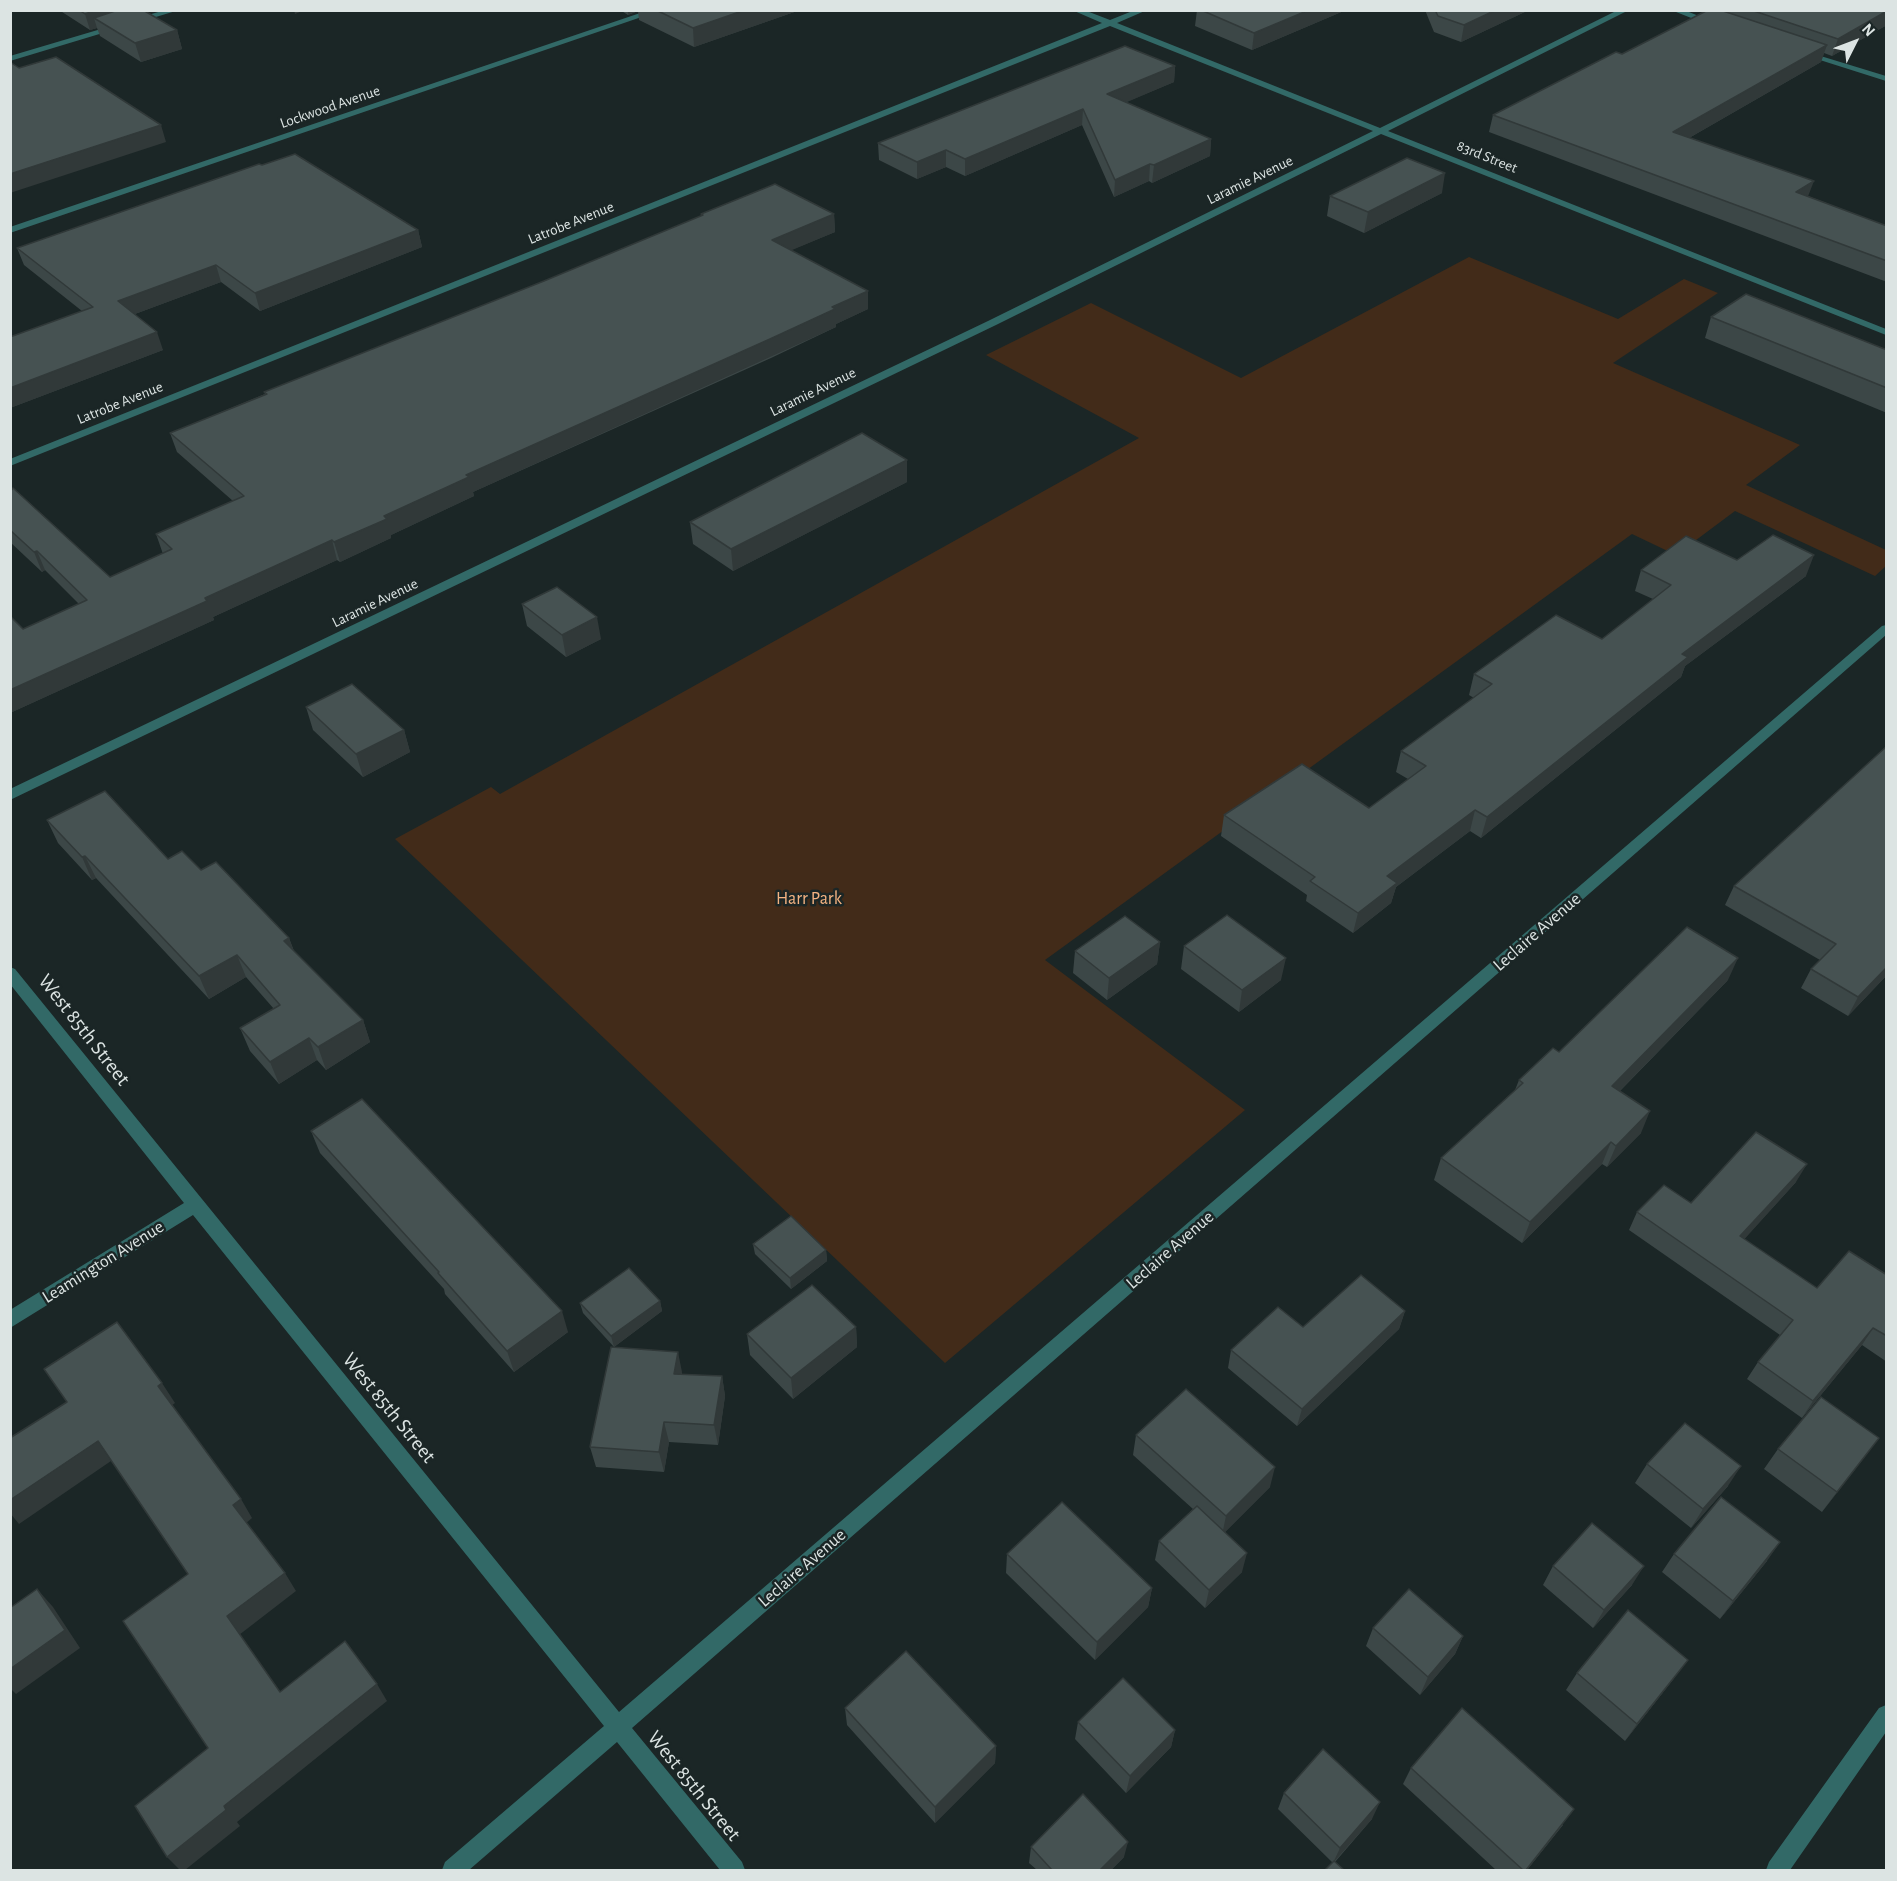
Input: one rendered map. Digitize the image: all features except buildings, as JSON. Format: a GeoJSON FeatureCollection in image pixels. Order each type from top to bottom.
{"type":"FeatureCollection","features":[{"type":"Feature","properties":{"kind":"street"},"geometry":{"type":"LineString","coordinates":[[10,59],[175,10]]}},
{"type":"Feature","properties":{"kind":"street","name":"Lockwood Avenue"},"geometry":{"type":"LineString","coordinates":[[10,230],[658,10]]}},
{"type":"Feature","properties":{"kind":"street","name":"83rd Street"},"geometry":{"type":"LineString","coordinates":[[1076,10],[1887,332]]}},
{"type":"Feature","properties":{"kind":"street","name":"Latrobe Avenue"},"geometry":{"type":"LineString","coordinates":[[10,463],[1143,10]]}},
{"type":"Feature","properties":{"kind":"street","name":"Laramie Avenue"},"geometry":{"type":"LineString","coordinates":[[10,795],[981,328],[1625,10]]}},
{"type":"Feature","properties":{"kind":"street"},"geometry":{"type":"LineString","coordinates":[[1675,10],[1719,25]]}},
{"type":"Feature","properties":{"kind":"street"},"geometry":{"type":"LineString","coordinates":[[1797,50],[1887,79]]}},
{"type":"Feature","properties":{"kind":"street","name":"Leclaire Avenue"},"geometry":{"type":"LineString","coordinates":[[453,1870],[1887,629]]}},
{"type":"Feature","properties":{"kind":"street","name":"West 85th Street"},"geometry":{"type":"LineString","coordinates":[[10,973],[734,1870]]}},
{"type":"Feature","properties":{"kind":"street","name":"Leamington Avenue"},"geometry":{"type":"LineString","coordinates":[[10,1320],[195,1205]]}},
{"type":"Feature","properties":{"kind":"street"},"geometry":{"type":"LineString","coordinates":[[1777,1870],[1887,1715]]}},
{"type":"Feature","properties":{"kind":"green space","name":"Harr Park"},"geometry":{"type":"Polygon","coordinates":[[[1469,257],[1618,319],[1684,279],[1718,293],[1613,363],[1800,445],[1746,485],[1886,550],[1886,566],[1875,576],[1735,511],[1676,555],[1632,534],[1045,960],[1245,1110],[945,1363],[395,839],[491,787],[500,794],[1139,438],[986,355],[1091,303],[1241,378],[1469,257]]]}}]}
